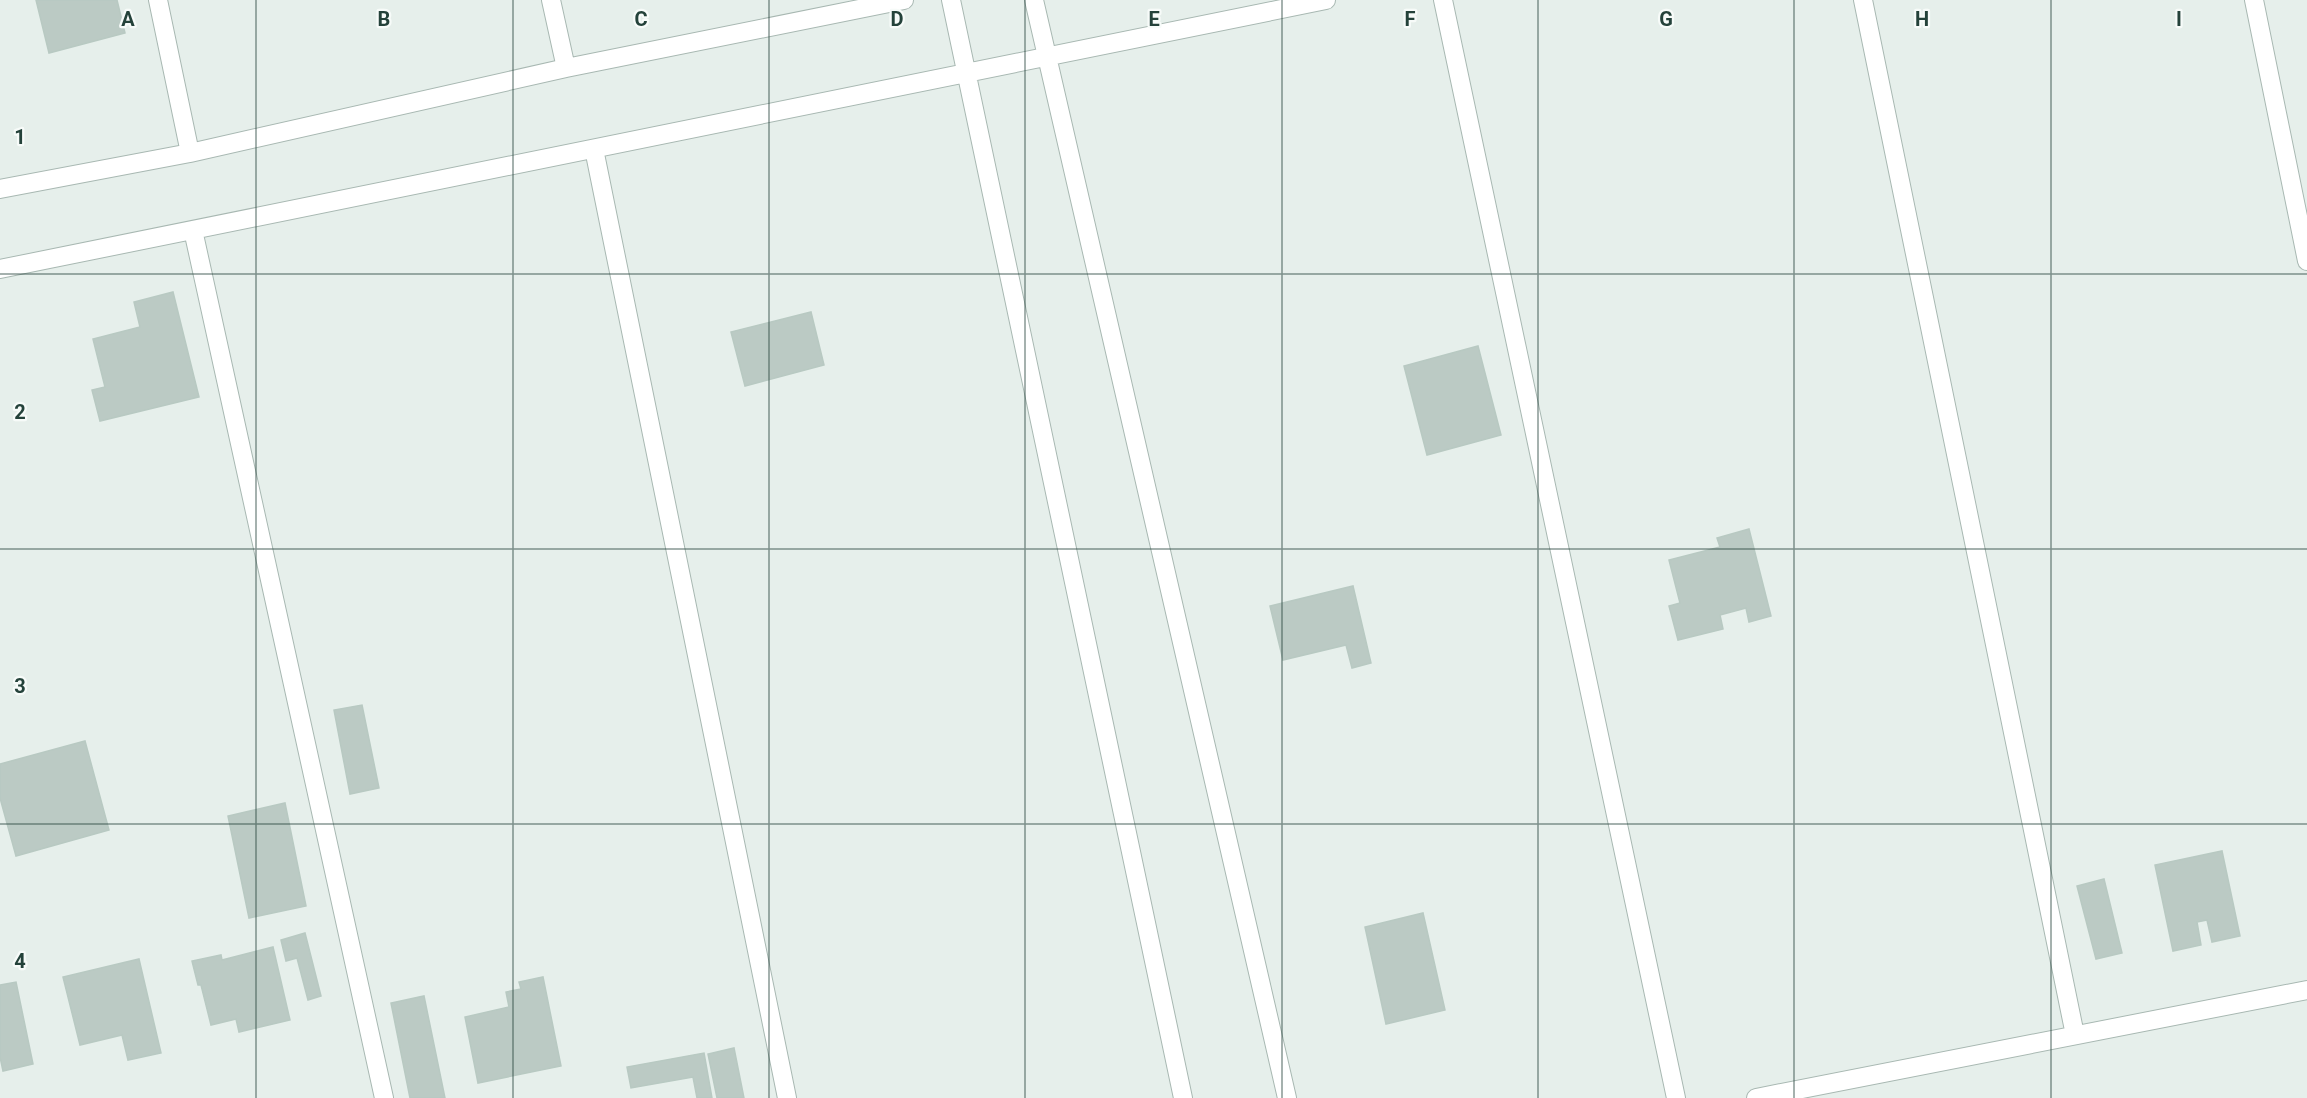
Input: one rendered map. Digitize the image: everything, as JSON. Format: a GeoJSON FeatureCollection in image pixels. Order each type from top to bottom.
{"type":"FeatureCollection","features":[{"type":"Feature","properties":{"kind":"street"},"geometry":{"type":"LineString","coordinates":[[158,0],[190,153]]}},
{"type":"Feature","properties":{"kind":"street"},"geometry":{"type":"LineString","coordinates":[[551,0],[566,68]]}},
{"type":"Feature","properties":{"kind":"street"},"geometry":{"type":"LineString","coordinates":[[0,189],[190,153],[566,68],[904,0]]}},
{"type":"Feature","properties":{"kind":"street"},"geometry":{"type":"LineString","coordinates":[[951,0],[1183,1098]]}},
{"type":"Feature","properties":{"kind":"street"},"geometry":{"type":"LineString","coordinates":[[1034,0],[1287,1098]]}},
{"type":"Feature","properties":{"kind":"street"},"geometry":{"type":"LineString","coordinates":[[0,269],[1326,0]]}},
{"type":"Feature","properties":{"kind":"street"},"geometry":{"type":"LineString","coordinates":[[1443,0],[1676,1098]]}},
{"type":"Feature","properties":{"kind":"street"},"geometry":{"type":"LineString","coordinates":[[1863,0],[2075,1035]]}},
{"type":"Feature","properties":{"kind":"street"},"geometry":{"type":"LineString","coordinates":[[2254,0],[2307,261]]}},
{"type":"Feature","properties":{"kind":"street"},"geometry":{"type":"LineString","coordinates":[[594,149],[787,1098]]}},
{"type":"Feature","properties":{"kind":"street"},"geometry":{"type":"LineString","coordinates":[[193,230],[384,1098]]}},
{"type":"Feature","properties":{"kind":"street"},"geometry":{"type":"LineString","coordinates":[[1756,1098],[2307,990]]}},
{"type":"Feature","properties":{"kind":"building"},"geometry":{"type":"Polygon","coordinates":[[[36,0],[117,0],[125,33],[49,53],[36,0]]]}},
{"type":"Feature","properties":{"kind":"building"},"geometry":{"type":"Polygon","coordinates":[[[173,292],[199,397],[100,421],[92,390],[105,387],[93,339],[140,327],[134,302],[173,292]]]}},
{"type":"Feature","properties":{"kind":"building"},"geometry":{"type":"Polygon","coordinates":[[[811,312],[824,365],[745,386],[731,332],[811,312]]]}},
{"type":"Feature","properties":{"kind":"building"},"geometry":{"type":"Polygon","coordinates":[[[1478,346],[1501,435],[1427,455],[1404,366],[1478,346]]]}},
{"type":"Feature","properties":{"kind":"building"},"geometry":{"type":"Polygon","coordinates":[[[1749,529],[1771,616],[1749,622],[1746,608],[1720,615],[1723,629],[1678,640],[1669,606],[1680,603],[1669,560],[1720,547],[1717,538],[1749,529]]]}},
{"type":"Feature","properties":{"kind":"building"},"geometry":{"type":"Polygon","coordinates":[[[1353,586],[1371,663],[1352,668],[1346,645],[1283,660],[1270,606],[1353,586]]]}},
{"type":"Feature","properties":{"kind":"building"},"geometry":{"type":"Polygon","coordinates":[[[362,705],[379,788],[350,794],[334,710],[362,705]]]}},
{"type":"Feature","properties":{"kind":"building"},"geometry":{"type":"Polygon","coordinates":[[[85,741],[109,830],[16,856],[0,798],[0,764],[85,741]]]}},
{"type":"Feature","properties":{"kind":"building"},"geometry":{"type":"Polygon","coordinates":[[[285,803],[306,906],[249,918],[228,816],[285,803]]]}},
{"type":"Feature","properties":{"kind":"building"},"geometry":{"type":"Polygon","coordinates":[[[2222,851],[2240,936],[2212,942],[2207,920],[2197,922],[2201,945],[2173,951],[2155,865],[2222,851]]]}},
{"type":"Feature","properties":{"kind":"building"},"geometry":{"type":"Polygon","coordinates":[[[2104,879],[2122,953],[2096,959],[2077,886],[2104,879]]]}},
{"type":"Feature","properties":{"kind":"building"},"geometry":{"type":"Polygon","coordinates":[[[1423,913],[1445,1010],[1386,1024],[1365,927],[1423,913]]]}},
{"type":"Feature","properties":{"kind":"building"},"geometry":{"type":"Polygon","coordinates":[[[305,933],[321,996],[308,1000],[297,958],[286,961],[281,940],[305,933]]]}},
{"type":"Feature","properties":{"kind":"building"},"geometry":{"type":"Polygon","coordinates":[[[273,947],[290,1020],[239,1032],[236,1019],[211,1025],[192,961],[221,955],[222,960],[273,947]]]}},
{"type":"Feature","properties":{"kind":"building"},"geometry":{"type":"Polygon","coordinates":[[[139,959],[161,1053],[128,1060],[122,1035],[80,1045],[63,977],[139,959]]]}},
{"type":"Feature","properties":{"kind":"building"},"geometry":{"type":"Polygon","coordinates":[[[543,977],[561,1066],[478,1083],[465,1017],[509,1007],[506,992],[521,989],[519,982],[543,977]]]}},
{"type":"Feature","properties":{"kind":"building"},"geometry":{"type":"Polygon","coordinates":[[[16,982],[33,1064],[3,1071],[0,1057],[0,985],[16,982]]]}},
{"type":"Feature","properties":{"kind":"building"},"geometry":{"type":"Polygon","coordinates":[[[424,996],[445,1098],[410,1098],[391,1003],[424,996]]]}},
{"type":"Feature","properties":{"kind":"building"},"geometry":{"type":"Polygon","coordinates":[[[734,1048],[744,1098],[717,1098],[708,1054],[734,1048]]]}},
{"type":"Feature","properties":{"kind":"building"},"geometry":{"type":"Polygon","coordinates":[[[704,1053],[712,1098],[697,1098],[693,1077],[631,1088],[627,1067],[704,1053]]]}}]}
